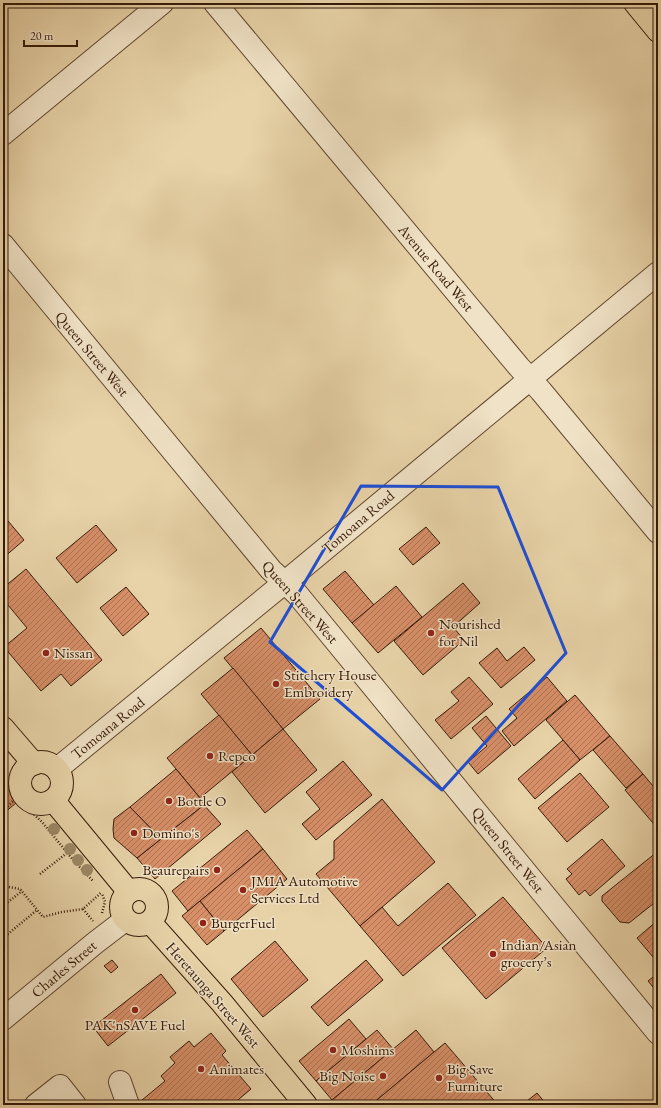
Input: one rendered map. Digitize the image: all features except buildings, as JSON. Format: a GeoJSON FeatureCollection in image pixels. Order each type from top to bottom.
{"type":"FeatureCollection","features":[{"type":"Feature","properties":{"kind":"main road"},"geometry":{"type":"LineString","coordinates":[[635,3],[658,31]]}},
{"type":"Feature","properties":{"kind":"main road"},"geometry":{"type":"LineString","coordinates":[[3,728],[30,766]]}},
{"type":"Feature","properties":{"kind":"main road"},"geometry":{"type":"LineString","coordinates":[[3,744],[30,766]]}},
{"type":"Feature","properties":{"kind":"main road"},"geometry":{"type":"LineString","coordinates":[[40,762],[52,765],[56,769],[61,777],[62,787],[58,796],[53,800],[42,804],[33,802],[21,794],[22,777],[30,766],[40,762]]}},
{"type":"Feature","properties":{"kind":"main road"},"geometry":{"type":"LineString","coordinates":[[53,800],[129,892]]}},
{"type":"Feature","properties":{"kind":"main road"},"geometry":{"type":"LineString","coordinates":[[136,889],[142,889],[153,895],[156,900],[157,912],[155,917],[150,922],[140,926],[133,925],[125,920],[120,911],[120,905],[122,899],[129,892],[136,889]]}},
{"type":"Feature","properties":{"kind":"main road","name":"Heretaunga Street West"},"geometry":{"type":"LineString","coordinates":[[150,922],[222,1002],[306,1105]]}},
{"type":"Feature","properties":{"kind":"street"},"geometry":{"type":"LineString","coordinates":[[3,134],[162,3]]}},
{"type":"Feature","properties":{"kind":"street","name":"Avenue Road West"},"geometry":{"type":"LineString","coordinates":[[215,3],[658,532]]}},
{"type":"Feature","properties":{"kind":"street","name":"Queen Street West"},"geometry":{"type":"LineString","coordinates":[[3,245],[267,566],[301,598],[658,1033]]}},
{"type":"Feature","properties":{"kind":"street","name":"Tomoana Road"},"geometry":{"type":"LineString","coordinates":[[56,769],[284,583],[658,273]]}},
{"type":"Feature","properties":{"kind":"street","name":"Charles Street"},"geometry":{"type":"LineString","coordinates":[[3,1019],[125,920]]}},
{"type":"Feature","properties":{"kind":"street"},"geometry":{"type":"LineString","coordinates":[[3,1029],[3,1036]]}},
{"type":"Feature","properties":{"kind":"street"},"geometry":{"type":"LineString","coordinates":[[120,1082],[128,1105]]}},
{"type":"Feature","properties":{"kind":"street"},"geometry":{"type":"LineString","coordinates":[[36,1105],[60,1086],[75,1105]]}},
{"type":"Feature","properties":{"kind":"path"},"geometry":{"type":"LineString","coordinates":[[3,810],[21,794],[29,810],[42,822],[96,885]]}},
{"type":"Feature","properties":{"kind":"path"},"geometry":{"type":"LineString","coordinates":[[40,874],[67,853]]}},
{"type":"Feature","properties":{"kind":"path"},"geometry":{"type":"LineString","coordinates":[[3,886],[20,889],[43,917],[83,909],[102,892]]}},
{"type":"Feature","properties":{"kind":"path"},"geometry":{"type":"LineString","coordinates":[[99,889],[103,894],[105,902],[102,914]]}},
{"type":"Feature","properties":{"kind":"path"},"geometry":{"type":"LineString","coordinates":[[3,906],[22,891]]}},
{"type":"Feature","properties":{"kind":"path"},"geometry":{"type":"LineString","coordinates":[[83,909],[93,923],[98,918]]}},
{"type":"Feature","properties":{"kind":"path"},"geometry":{"type":"LineString","coordinates":[[3,938],[37,910]]}},
{"type":"Feature","properties":{"kind":"highlighted area"},"geometry":{"type":"Polygon","coordinates":[[[361,486],[498,487],[566,653],[442,790],[270,642],[361,486]]]}},
{"type":"Feature","properties":{"kind":"place","name":"Nourished for Nil"},"geometry":{"type":"Point","coordinates":[431,633]}},
{"type":"Feature","properties":{"kind":"place","name":"Nissan"},"geometry":{"type":"Point","coordinates":[46,653]}},
{"type":"Feature","properties":{"kind":"place","name":"Stitchery House Embroidery"},"geometry":{"type":"Point","coordinates":[276,684]}},
{"type":"Feature","properties":{"kind":"place","name":"Repco"},"geometry":{"type":"Point","coordinates":[210,756]}},
{"type":"Feature","properties":{"kind":"place","name":"Bottle O"},"geometry":{"type":"Point","coordinates":[169,801]}},
{"type":"Feature","properties":{"kind":"place","name":"Domino's"},"geometry":{"type":"Point","coordinates":[134,833]}},
{"type":"Feature","properties":{"kind":"place","name":"Beaurepairs"},"geometry":{"type":"Point","coordinates":[217,870]}},
{"type":"Feature","properties":{"kind":"place","name":"JMIA Automotive Services Ltd"},"geometry":{"type":"Point","coordinates":[243,890]}},
{"type":"Feature","properties":{"kind":"place","name":"BurgerFuel"},"geometry":{"type":"Point","coordinates":[203,923]}},
{"type":"Feature","properties":{"kind":"place","name":"Indian/Asian grocery’s"},"geometry":{"type":"Point","coordinates":[493,954]}},
{"type":"Feature","properties":{"kind":"place","name":"PAK'nSAVE Fuel"},"geometry":{"type":"Point","coordinates":[135,1010]}},
{"type":"Feature","properties":{"kind":"place","name":"Moshims"},"geometry":{"type":"Point","coordinates":[333,1050]}},
{"type":"Feature","properties":{"kind":"place","name":"Animates"},"geometry":{"type":"Point","coordinates":[201,1069]}},
{"type":"Feature","properties":{"kind":"place","name":"Big Noise"},"geometry":{"type":"Point","coordinates":[383,1076]}},
{"type":"Feature","properties":{"kind":"place","name":"Big Save Furniture"},"geometry":{"type":"Point","coordinates":[439,1078]}}]}
